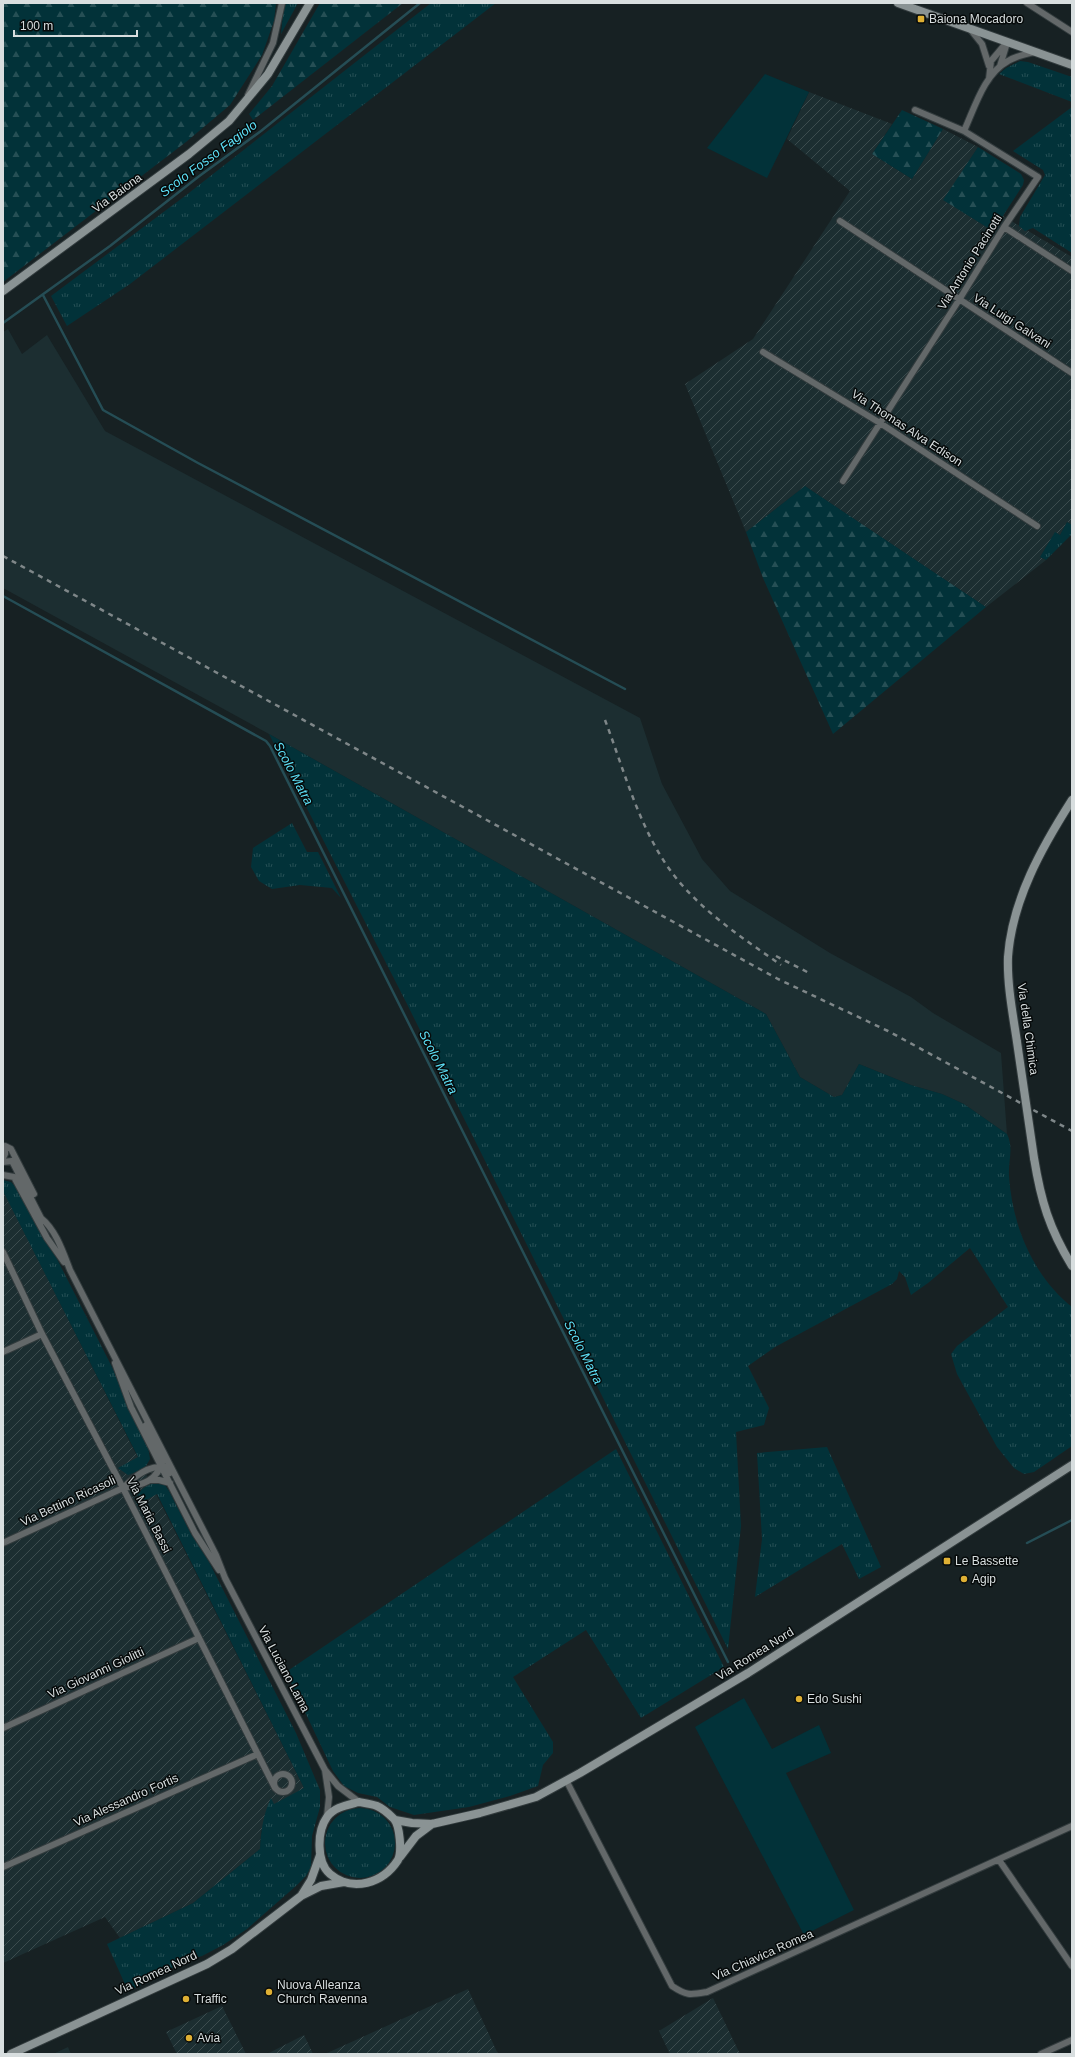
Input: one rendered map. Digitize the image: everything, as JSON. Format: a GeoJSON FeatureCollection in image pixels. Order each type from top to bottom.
{"type":"FeatureCollection","features":[{"type":"Feature","properties":{"kind":"main road","name":"Via Baiona"},"geometry":{"type":"LineString","coordinates":[[300,18],[305,3]]}},
{"type":"Feature","properties":{"kind":"main road","name":"Via Baiona"},"geometry":{"type":"LineString","coordinates":[[3,291],[189,154],[240,109],[268,74],[310,3]]}},
{"type":"Feature","properties":{"kind":"main road"},"geometry":{"type":"LineString","coordinates":[[898,3],[1072,65]]}},
{"type":"Feature","properties":{"kind":"main road","name":"Via della Chimica"},"geometry":{"type":"LineString","coordinates":[[1072,800],[1038,859],[1016,912],[1008,958],[1017,1042],[1034,1158],[1044,1207],[1053,1232],[1072,1266]]}},
{"type":"Feature","properties":{"kind":"main road","name":"Via Romea Nord"},"geometry":{"type":"LineString","coordinates":[[395,1820],[432,1824],[480,1813],[536,1797],[748,1673],[1072,1465]]}},
{"type":"Feature","properties":{"kind":"main road"},"geometry":{"type":"LineString","coordinates":[[359,1802],[377,1806],[395,1820],[401,1841],[399,1858],[390,1871],[379,1880],[362,1885],[344,1882],[329,1873],[320,1855],[319,1834],[327,1816],[341,1806],[359,1802]]}},
{"type":"Feature","properties":{"kind":"main road","name":"Via Romea Nord"},"geometry":{"type":"LineString","coordinates":[[399,1858],[416,1836],[432,1824]]}},
{"type":"Feature","properties":{"kind":"main road","name":"Via Romea Nord"},"geometry":{"type":"LineString","coordinates":[[301,1896],[311,1880],[320,1855]]}},
{"type":"Feature","properties":{"kind":"main road","name":"Via Romea Nord"},"geometry":{"type":"LineString","coordinates":[[11,2054],[207,1964],[232,1949],[301,1896],[321,1886],[344,1882]]}},
{"type":"Feature","properties":{"kind":"street","name":"Via Baiona"},"geometry":{"type":"LineString","coordinates":[[240,109],[272,43],[282,3]]}},
{"type":"Feature","properties":{"kind":"street"},"geometry":{"type":"LineString","coordinates":[[1027,3],[1072,32]]}},
{"type":"Feature","properties":{"kind":"street"},"geometry":{"type":"LineString","coordinates":[[970,29],[982,44],[989,66]]}},
{"type":"Feature","properties":{"kind":"street"},"geometry":{"type":"LineString","coordinates":[[988,79],[989,66],[993,57],[1007,42]]}},
{"type":"Feature","properties":{"kind":"street"},"geometry":{"type":"LineString","coordinates":[[1000,66],[1007,42]]}},
{"type":"Feature","properties":{"kind":"street"},"geometry":{"type":"LineString","coordinates":[[915,110],[964,130],[988,79],[1000,66],[1014,58],[1035,52]]}},
{"type":"Feature","properties":{"kind":"street","name":"Via Antonio Pacinotti"},"geometry":{"type":"LineString","coordinates":[[843,481],[1038,176],[964,130]]}},
{"type":"Feature","properties":{"kind":"street","name":"Via Luigi Galvani"},"geometry":{"type":"LineString","coordinates":[[840,221],[1072,373]]}},
{"type":"Feature","properties":{"kind":"street"},"geometry":{"type":"LineString","coordinates":[[1004,227],[1072,271]]}},
{"type":"Feature","properties":{"kind":"street","name":"Via Thomas Alva Edison"},"geometry":{"type":"LineString","coordinates":[[763,352],[880,423],[1037,526]]}},
{"type":"Feature","properties":{"kind":"street","name":"Via Luciano Lama"},"geometry":{"type":"LineString","coordinates":[[3,1158],[5,1154],[5,1146],[11,1149],[62,1249],[70,1270],[110,1350],[138,1400],[201,1526],[225,1578],[325,1770],[338,1786],[359,1802]]}},
{"type":"Feature","properties":{"kind":"street","name":"Via Luciano Lama"},"geometry":{"type":"LineString","coordinates":[[3,1162],[12,1161],[41,1218],[49,1224]]}},
{"type":"Feature","properties":{"kind":"street","name":"Via Luciano Lama"},"geometry":{"type":"LineString","coordinates":[[3,1175],[14,1177],[47,1238],[70,1270]]}},
{"type":"Feature","properties":{"kind":"street","name":"Via Maria Bassi"},"geometry":{"type":"LineString","coordinates":[[3,1252],[42,1334],[123,1488],[275,1788]]}},
{"type":"Feature","properties":{"kind":"street"},"geometry":{"type":"LineString","coordinates":[[3,1352],[42,1334]]}},
{"type":"Feature","properties":{"kind":"street","name":"Via Luciano Lama"},"geometry":{"type":"LineString","coordinates":[[110,1350],[131,1406],[161,1466],[195,1533],[225,1578]]}},
{"type":"Feature","properties":{"kind":"street","name":"Via Luciano Lama"},"geometry":{"type":"LineString","coordinates":[[138,1400],[141,1414],[163,1459],[161,1466]]}},
{"type":"Feature","properties":{"kind":"street"},"geometry":{"type":"LineString","coordinates":[[145,1470],[152,1465],[154,1452]]}},
{"type":"Feature","properties":{"kind":"street"},"geometry":{"type":"LineString","coordinates":[[123,1488],[137,1486],[150,1480],[159,1472],[161,1466]]}},
{"type":"Feature","properties":{"kind":"street","name":"Via Luciano Lama"},"geometry":{"type":"LineString","coordinates":[[161,1466],[166,1466],[192,1516],[201,1526]]}},
{"type":"Feature","properties":{"kind":"street","name":"Via Bettino Ricasoli"},"geometry":{"type":"LineString","coordinates":[[3,1543],[123,1488],[132,1479],[145,1470],[161,1466]]}},
{"type":"Feature","properties":{"kind":"street"},"geometry":{"type":"LineString","coordinates":[[150,1480],[159,1480],[170,1483]]}},
{"type":"Feature","properties":{"kind":"street","name":"Via Giovanni Giolitti"},"geometry":{"type":"LineString","coordinates":[[3,1728],[199,1638]]}},
{"type":"Feature","properties":{"kind":"street","name":"Via Alessandro Fortis"},"geometry":{"type":"LineString","coordinates":[[3,1867],[258,1754]]}},
{"type":"Feature","properties":{"kind":"street","name":"Via Luciano Lama"},"geometry":{"type":"LineString","coordinates":[[325,1770],[329,1797],[327,1816]]}},
{"type":"Feature","properties":{"kind":"street","name":"Via Chiavica Romea"},"geometry":{"type":"LineString","coordinates":[[566,1780],[672,1986],[683,1994],[692,1995],[707,1992],[1072,1826]]}},
{"type":"Feature","properties":{"kind":"street"},"geometry":{"type":"LineString","coordinates":[[999,1860],[1072,1966]]}},
{"type":"Feature","properties":{"kind":"street"},"geometry":{"type":"LineString","coordinates":[[1041,2054],[1072,2040]]}},
{"type":"Feature","properties":{"kind":"shaded area"},"geometry":{"type":"Polygon","coordinates":[[[809,92],[892,124],[872,154],[912,179],[943,129],[978,147],[944,200],[993,231],[1003,216],[1072,257],[1072,525],[1067,522],[1060,535],[1055,533],[1040,557],[1046,560],[986,607],[805,486],[746,532],[685,384],[753,339],[850,191],[787,139],[809,92]]]}},
{"type":"Feature","properties":{"kind":"shaded area"},"geometry":{"type":"Polygon","coordinates":[[[8,329],[22,354],[47,335],[105,431],[640,718],[662,784],[702,859],[730,891],[830,953],[911,997],[933,1013],[1001,1053],[1007,1134],[964,1104],[942,1094],[911,1085],[859,1064],[842,1095],[834,1097],[800,1077],[766,1014],[269,734],[3,588],[3,332],[8,329]]]}},
{"type":"Feature","properties":{"kind":"shaded area"},"geometry":{"type":"Polygon","coordinates":[[[3,1190],[304,1788],[261,1831],[260,1849],[193,1903],[120,1938],[105,1917],[3,1963],[3,1190]]]}},
{"type":"Feature","properties":{"kind":"shaded area"},"geometry":{"type":"Polygon","coordinates":[[[468,1989],[498,2054],[325,2054],[468,1989]]]}},
{"type":"Feature","properties":{"kind":"shaded area"},"geometry":{"type":"Polygon","coordinates":[[[713,1998],[740,2054],[670,2054],[659,2031],[713,1998]]]}},
{"type":"Feature","properties":{"kind":"shaded area"},"geometry":{"type":"Polygon","coordinates":[[[222,2006],[246,2054],[177,2054],[166,2032],[222,2006]]]}},
{"type":"Feature","properties":{"kind":"shaded area"},"geometry":{"type":"Polygon","coordinates":[[[304,2035],[313,2054],[267,2054],[304,2035]]]}},
{"type":"Feature","properties":{"kind":"shaded area"},"geometry":{"type":"Polygon","coordinates":[[[68,2047],[71,2054],[53,2054],[68,2047]]]}},
{"type":"Feature","properties":{"kind":"green space"},"geometry":{"type":"Polygon","coordinates":[[[3,3],[276,3],[274,21],[262,55],[230,105],[186,142],[3,282],[3,3]]]}},
{"type":"Feature","properties":{"kind":"green space"},"geometry":{"type":"Polygon","coordinates":[[[284,3],[298,3],[281,34],[284,3]]]}},
{"type":"Feature","properties":{"kind":"green space"},"geometry":{"type":"Polygon","coordinates":[[[320,3],[403,3],[253,120],[249,114],[272,86],[320,3]]]}},
{"type":"Feature","properties":{"kind":"green space"},"geometry":{"type":"Polygon","coordinates":[[[431,3],[496,3],[130,284],[67,326],[51,296],[185,196],[431,3]]]}},
{"type":"Feature","properties":{"kind":"green space"},"geometry":{"type":"Polygon","coordinates":[[[1020,61],[1028,62],[1072,77],[1072,102],[999,74],[1006,68],[1020,61]]]}},
{"type":"Feature","properties":{"kind":"green space"},"geometry":{"type":"Polygon","coordinates":[[[765,74],[809,92],[767,178],[707,148],[765,74]]]}},
{"type":"Feature","properties":{"kind":"green space"},"geometry":{"type":"Polygon","coordinates":[[[1072,107],[1072,253],[1033,228],[1025,231],[1019,226],[1020,217],[1045,175],[1043,170],[1013,151],[1072,107]]]}},
{"type":"Feature","properties":{"kind":"green space"},"geometry":{"type":"Polygon","coordinates":[[[902,110],[943,129],[912,179],[872,154],[902,110]]]}},
{"type":"Feature","properties":{"kind":"green space"},"geometry":{"type":"Polygon","coordinates":[[[978,147],[1021,174],[1024,180],[1023,185],[993,231],[943,200],[978,147]]]}},
{"type":"Feature","properties":{"kind":"green space"},"geometry":{"type":"Polygon","coordinates":[[[805,486],[986,607],[833,734],[763,578],[746,532],[805,486]]]}},
{"type":"Feature","properties":{"kind":"green space"},"geometry":{"type":"Polygon","coordinates":[[[1067,522],[1072,525],[1072,534],[1046,560],[1040,557],[1055,532],[1060,535],[1067,522]]]}},
{"type":"Feature","properties":{"kind":"green space"},"geometry":{"type":"Polygon","coordinates":[[[269,734],[766,1014],[800,1077],[834,1097],[842,1095],[859,1064],[911,1085],[942,1094],[964,1104],[1007,1134],[1010,1144],[1009,1176],[1011,1194],[1020,1231],[1036,1265],[1046,1280],[1072,1307],[1072,1446],[1034,1472],[1024,1474],[1014,1468],[997,1447],[957,1374],[951,1354],[957,1346],[1008,1307],[970,1248],[928,1283],[911,1295],[905,1277],[899,1271],[897,1279],[892,1284],[775,1347],[748,1366],[769,1408],[764,1425],[736,1432],[741,1526],[728,1649],[407,1004],[269,734]]]}},
{"type":"Feature","properties":{"kind":"green space"},"geometry":{"type":"Polygon","coordinates":[[[292,823],[307,852],[318,852],[341,898],[332,888],[300,885],[272,889],[259,881],[251,867],[253,848],[292,823]]]}},
{"type":"Feature","properties":{"kind":"green space"},"geometry":{"type":"Polygon","coordinates":[[[3,1180],[11,1182],[16,1187],[42,1236],[57,1259],[113,1369],[131,1414],[148,1447],[150,1459],[146,1466],[141,1470],[128,1475],[118,1468],[138,1457],[3,1191],[3,1180]]]}},
{"type":"Feature","properties":{"kind":"green space"},"geometry":{"type":"Polygon","coordinates":[[[827,1447],[881,1567],[859,1579],[842,1544],[755,1597],[762,1539],[757,1453],[827,1447]]]}},
{"type":"Feature","properties":{"kind":"green space"},"geometry":{"type":"Polygon","coordinates":[[[616,1449],[724,1667],[641,1718],[586,1630],[513,1677],[553,1742],[553,1753],[543,1765],[538,1786],[510,1796],[469,1807],[414,1815],[390,1807],[377,1797],[358,1793],[344,1786],[333,1771],[286,1672],[616,1449]]]}},
{"type":"Feature","properties":{"kind":"green space"},"geometry":{"type":"Polygon","coordinates":[[[154,1483],[165,1485],[191,1534],[209,1562],[296,1733],[320,1790],[320,1807],[312,1836],[311,1867],[306,1876],[296,1886],[247,1929],[223,1945],[202,1956],[183,1961],[156,1978],[128,1991],[107,1944],[193,1903],[260,1849],[263,1823],[271,1798],[274,1804],[304,1788],[157,1494],[137,1505],[139,1493],[147,1486],[154,1483]]]}},
{"type":"Feature","properties":{"kind":"green space"},"geometry":{"type":"Polygon","coordinates":[[[744,1698],[772,1749],[819,1725],[831,1753],[786,1773],[854,1910],[804,1935],[695,1727],[744,1698]]]}},
{"type":"Feature","properties":{"kind":"green space"},"geometry":{"type":"Polygon","coordinates":[[[353,1808],[367,1808],[380,1814],[389,1823],[395,1836],[393,1856],[385,1868],[367,1878],[353,1878],[340,1872],[331,1863],[325,1850],[325,1836],[331,1823],[340,1814],[353,1808]]]}},
{"type":"Feature","properties":{"kind":"waterway","name":"Scolo Fosso Fagiolo"},"geometry":{"type":"LineString","coordinates":[[3,323],[110,246],[198,177],[261,131],[420,3]]}},
{"type":"Feature","properties":{"kind":"waterway"},"geometry":{"type":"LineString","coordinates":[[43,295],[103,410],[198,463],[625,689]]}},
{"type":"Feature","properties":{"kind":"waterway","name":"Scolo Matra"},"geometry":{"type":"LineString","coordinates":[[3,596],[266,741],[270,746],[728,1662]]}},
{"type":"Feature","properties":{"kind":"waterway","name":"Scolo Matra"},"geometry":{"type":"LineString","coordinates":[[1027,1543],[1072,1520]]}},
{"type":"Feature","properties":{"kind":"railway"},"geometry":{"type":"LineString","coordinates":[[3,556],[778,979],[888,1031],[1072,1131]]}},
{"type":"Feature","properties":{"kind":"railway"},"geometry":{"type":"LineString","coordinates":[[605,720],[636,806],[656,848],[668,867],[682,885],[704,908],[742,938],[781,965]]}},
{"type":"Feature","properties":{"kind":"railway"},"geometry":{"type":"LineString","coordinates":[[776,956],[811,974]]}},
{"type":"Feature","properties":{"kind":"place","name":"Baiona Mocadoro"},"geometry":{"type":"Point","coordinates":[921,19]}},
{"type":"Feature","properties":{"kind":"place","name":"Le Bassette"},"geometry":{"type":"Point","coordinates":[947,1561]}},
{"type":"Feature","properties":{"kind":"place","name":"Agip"},"geometry":{"type":"Point","coordinates":[964,1579]}},
{"type":"Feature","properties":{"kind":"place","name":"Edo Sushi"},"geometry":{"type":"Point","coordinates":[799,1699]}},
{"type":"Feature","properties":{"kind":"place","name":"Nuova Alleanza Church Ravenna"},"geometry":{"type":"Point","coordinates":[269,1992]}},
{"type":"Feature","properties":{"kind":"place","name":"Traffic"},"geometry":{"type":"Point","coordinates":[186,1999]}},
{"type":"Feature","properties":{"kind":"place","name":"Avia"},"geometry":{"type":"Point","coordinates":[189,2038]}}]}
